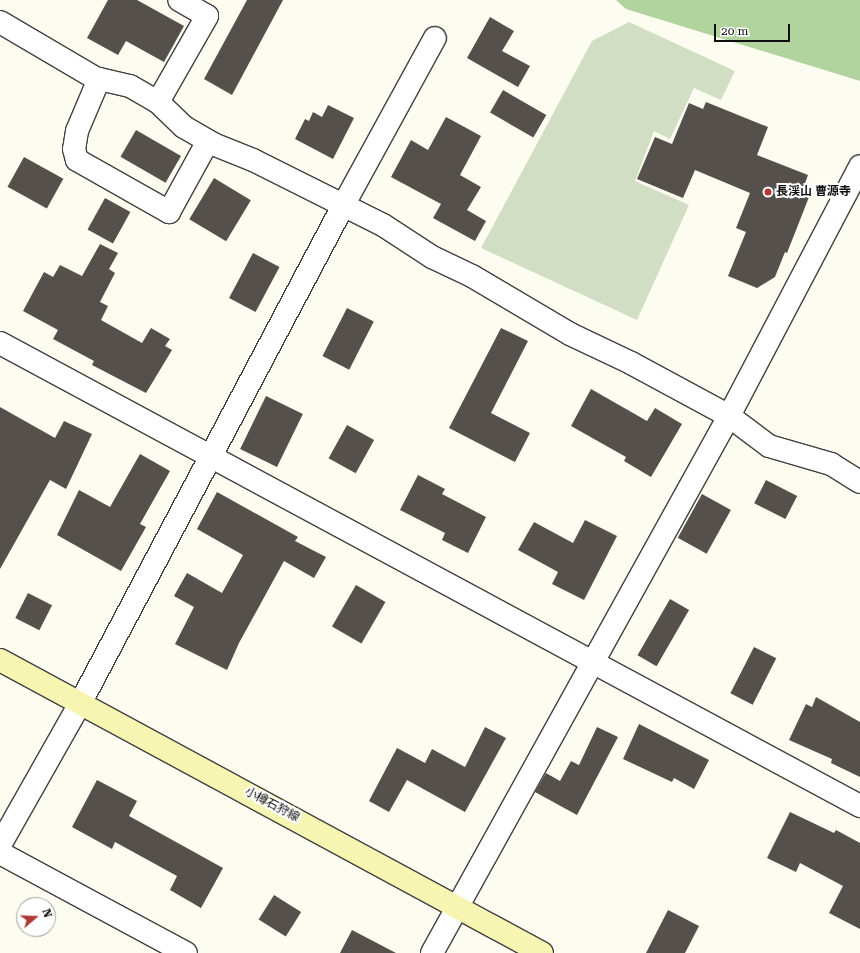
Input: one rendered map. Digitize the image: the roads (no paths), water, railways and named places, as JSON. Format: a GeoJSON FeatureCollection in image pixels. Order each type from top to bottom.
{"type":"FeatureCollection","features":[{"type":"Feature","properties":{"kind":"main road","name":"小樽石狩線"},"geometry":{"type":"LineString","coordinates":[[0,660],[81,702],[542,953]]}},
{"type":"Feature","properties":{"kind":"street"},"geometry":{"type":"LineString","coordinates":[[158,102],[207,16],[179,0]]}},
{"type":"Feature","properties":{"kind":"street"},"geometry":{"type":"LineString","coordinates":[[0,22],[99,79],[130,86],[158,102],[184,127],[208,141],[344,204],[383,225],[432,257],[517,301],[570,334],[631,362],[729,416],[769,446],[831,464],[860,482]]}},
{"type":"Feature","properties":{"kind":"street"},"geometry":{"type":"LineString","coordinates":[[0,845],[81,702],[344,204],[435,38]]}},
{"type":"Feature","properties":{"kind":"street"},"geometry":{"type":"LineString","coordinates":[[99,79],[77,131],[74,149],[77,160],[170,212],[208,141]]}},
{"type":"Feature","properties":{"kind":"street"},"geometry":{"type":"LineString","coordinates":[[432,953],[729,416],[860,166]]}},
{"type":"Feature","properties":{"kind":"street"},"geometry":{"type":"LineString","coordinates":[[0,343],[860,806]]}},
{"type":"Feature","properties":{"kind":"street"},"geometry":{"type":"LineString","coordinates":[[0,853],[186,953]]}},
{"type":"Feature","properties":{"kind":"place","name":"長渓山 曹源寺"},"geometry":{"type":"Point","coordinates":[768,192]}}]}
